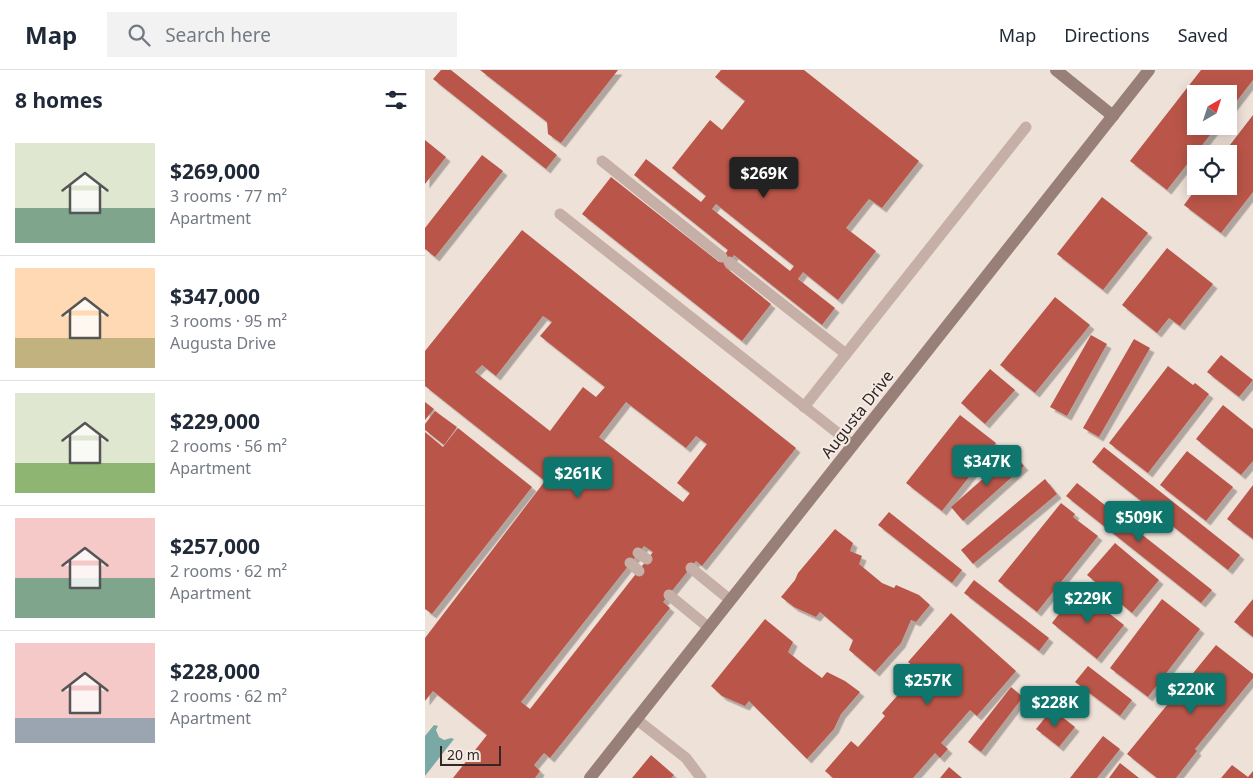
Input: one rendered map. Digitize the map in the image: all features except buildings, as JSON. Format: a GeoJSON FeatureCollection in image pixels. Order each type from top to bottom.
{"type":"FeatureCollection","features":[{"type":"Feature","properties":{"kind":"street"},"geometry":{"type":"LineString","coordinates":[[1056,70],[1113,116]]}},
{"type":"Feature","properties":{"kind":"street","name":"Augusta Drive"},"geometry":{"type":"LineString","coordinates":[[590,778],[708,626],[1149,70]]}},
{"type":"Feature","properties":{"kind":"lane"},"geometry":{"type":"LineString","coordinates":[[804,407],[1026,127]]}},
{"type":"Feature","properties":{"kind":"lane"},"geometry":{"type":"LineString","coordinates":[[602,161],[846,354]]}},
{"type":"Feature","properties":{"kind":"lane"},"geometry":{"type":"LineString","coordinates":[[560,214],[853,445]]}},
{"type":"Feature","properties":{"kind":"lane"},"geometry":{"type":"LineString","coordinates":[[691,568],[729,600]]}},
{"type":"Feature","properties":{"kind":"lane"},"geometry":{"type":"LineString","coordinates":[[669,595],[708,626]]}},
{"type":"Feature","properties":{"kind":"lane"},"geometry":{"type":"LineString","coordinates":[[636,719],[686,758],[701,778]]}},
{"type":"Feature","properties":{"kind":"water"},"geometry":{"type":"Polygon","coordinates":[[[434,725],[438,726],[436,730],[439,737],[444,740],[454,739],[425,776],[425,736],[434,725]]]}}]}
